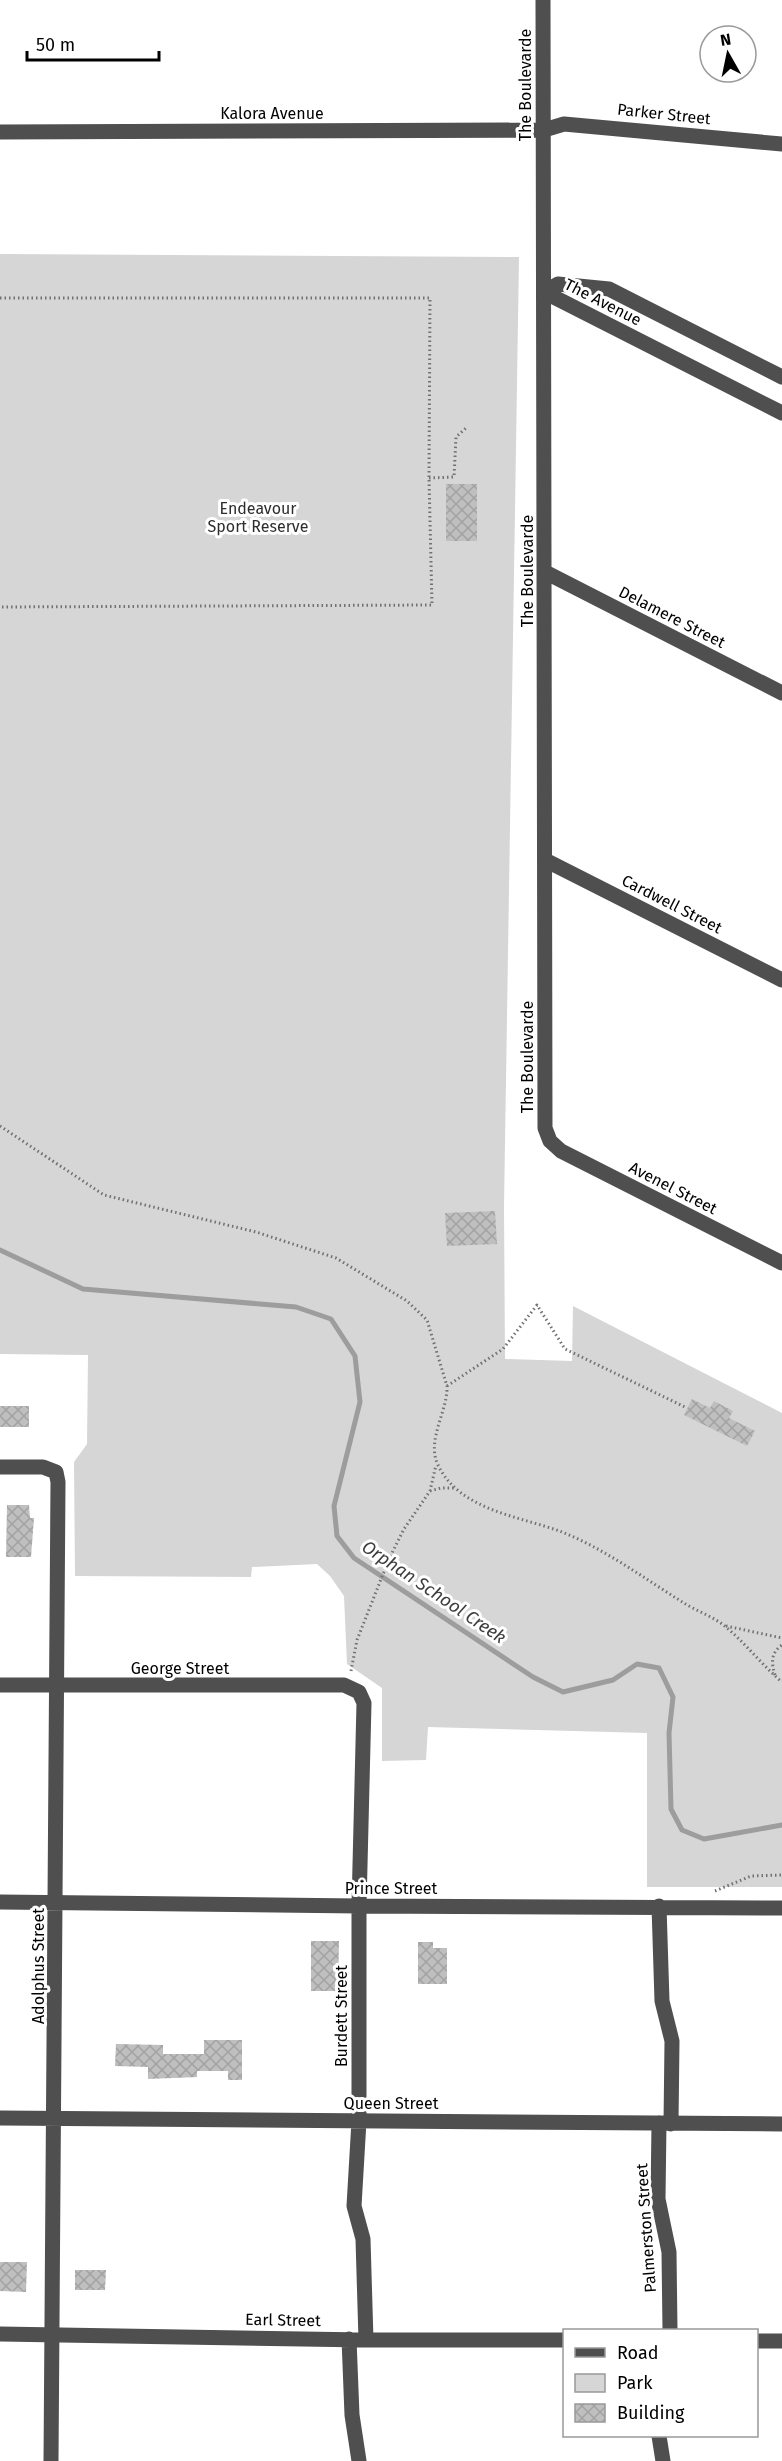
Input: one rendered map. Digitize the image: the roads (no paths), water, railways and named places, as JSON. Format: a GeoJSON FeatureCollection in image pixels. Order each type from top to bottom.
{"type":"FeatureCollection","features":[{"type":"Feature","properties":{"kind":"street","name":"The Boulevarde"},"geometry":{"type":"LineString","coordinates":[[543,0],[545,1128],[550,1141]]}},
{"type":"Feature","properties":{"kind":"street","name":"Parker Street"},"geometry":{"type":"LineString","coordinates":[[544,130],[572,124],[782,144]]}},
{"type":"Feature","properties":{"kind":"street","name":"Kalora Avenue"},"geometry":{"type":"LineString","coordinates":[[0,132],[544,130]]}},
{"type":"Feature","properties":{"kind":"street","name":"The Avenue"},"geometry":{"type":"LineString","coordinates":[[544,292],[558,284],[609,289],[782,377]]}},
{"type":"Feature","properties":{"kind":"street","name":"The Avenue"},"geometry":{"type":"LineString","coordinates":[[544,292],[782,413]]}},
{"type":"Feature","properties":{"kind":"street","name":"Delamere Street"},"geometry":{"type":"LineString","coordinates":[[545,572],[782,693]]}},
{"type":"Feature","properties":{"kind":"street","name":"Cardwell Street"},"geometry":{"type":"LineString","coordinates":[[546,860],[782,980]]}},
{"type":"Feature","properties":{"kind":"street","name":"Avenel Street"},"geometry":{"type":"LineString","coordinates":[[550,1141],[561,1151],[782,1263]]}},
{"type":"Feature","properties":{"kind":"street","name":"Adolphus Street"},"geometry":{"type":"LineString","coordinates":[[0,1467],[43,1467],[56,1472],[58,1482],[51,2461]]}},
{"type":"Feature","properties":{"kind":"street","name":"George Street"},"geometry":{"type":"LineString","coordinates":[[0,1686],[344,1685],[353,1689]]}},
{"type":"Feature","properties":{"kind":"street","name":"Burdett Street"},"geometry":{"type":"LineString","coordinates":[[353,1689],[364,1703],[359,1906],[359,2121],[354,2206],[363,2239],[366,2340]]}},
{"type":"Feature","properties":{"kind":"street","name":"Prince Street"},"geometry":{"type":"LineString","coordinates":[[0,1902],[782,1908]]}},
{"type":"Feature","properties":{"kind":"street","name":"Palmerston Street"},"geometry":{"type":"LineString","coordinates":[[659,1906],[662,2001],[672,2041],[658,2199],[669,2252],[670,2329]]}},
{"type":"Feature","properties":{"kind":"street","name":"Queen Street"},"geometry":{"type":"LineString","coordinates":[[0,2118],[782,2124]]}},
{"type":"Feature","properties":{"kind":"street","name":"Earl Street"},"geometry":{"type":"LineString","coordinates":[[0,2334],[366,2340],[563,2340]]}},
{"type":"Feature","properties":{"kind":"street"},"geometry":{"type":"LineString","coordinates":[[350,2339],[352,2415],[359,2461]]}},
{"type":"Feature","properties":{"kind":"street"},"geometry":{"type":"LineString","coordinates":[[758,2341],[782,2342]]}},
{"type":"Feature","properties":{"kind":"street"},"geometry":{"type":"LineString","coordinates":[[659,2437],[663,2461]]}},
{"type":"Feature","properties":{"kind":"waterway","name":"Orphan School Creek"},"geometry":{"type":"LineString","coordinates":[[0,1250],[83,1289],[296,1307],[331,1319],[355,1356],[360,1402],[334,1506],[337,1536],[354,1558],[533,1677],[563,1692],[613,1680],[637,1664],[659,1668],[673,1697],[669,1733],[671,1809],[682,1830],[704,1839],[782,1825]]}},
{"type":"Feature","properties":{"kind":"park label","name":"Endeavour Sport Reserve"},"geometry":{"type":"Point","coordinates":[258,517]}}]}
